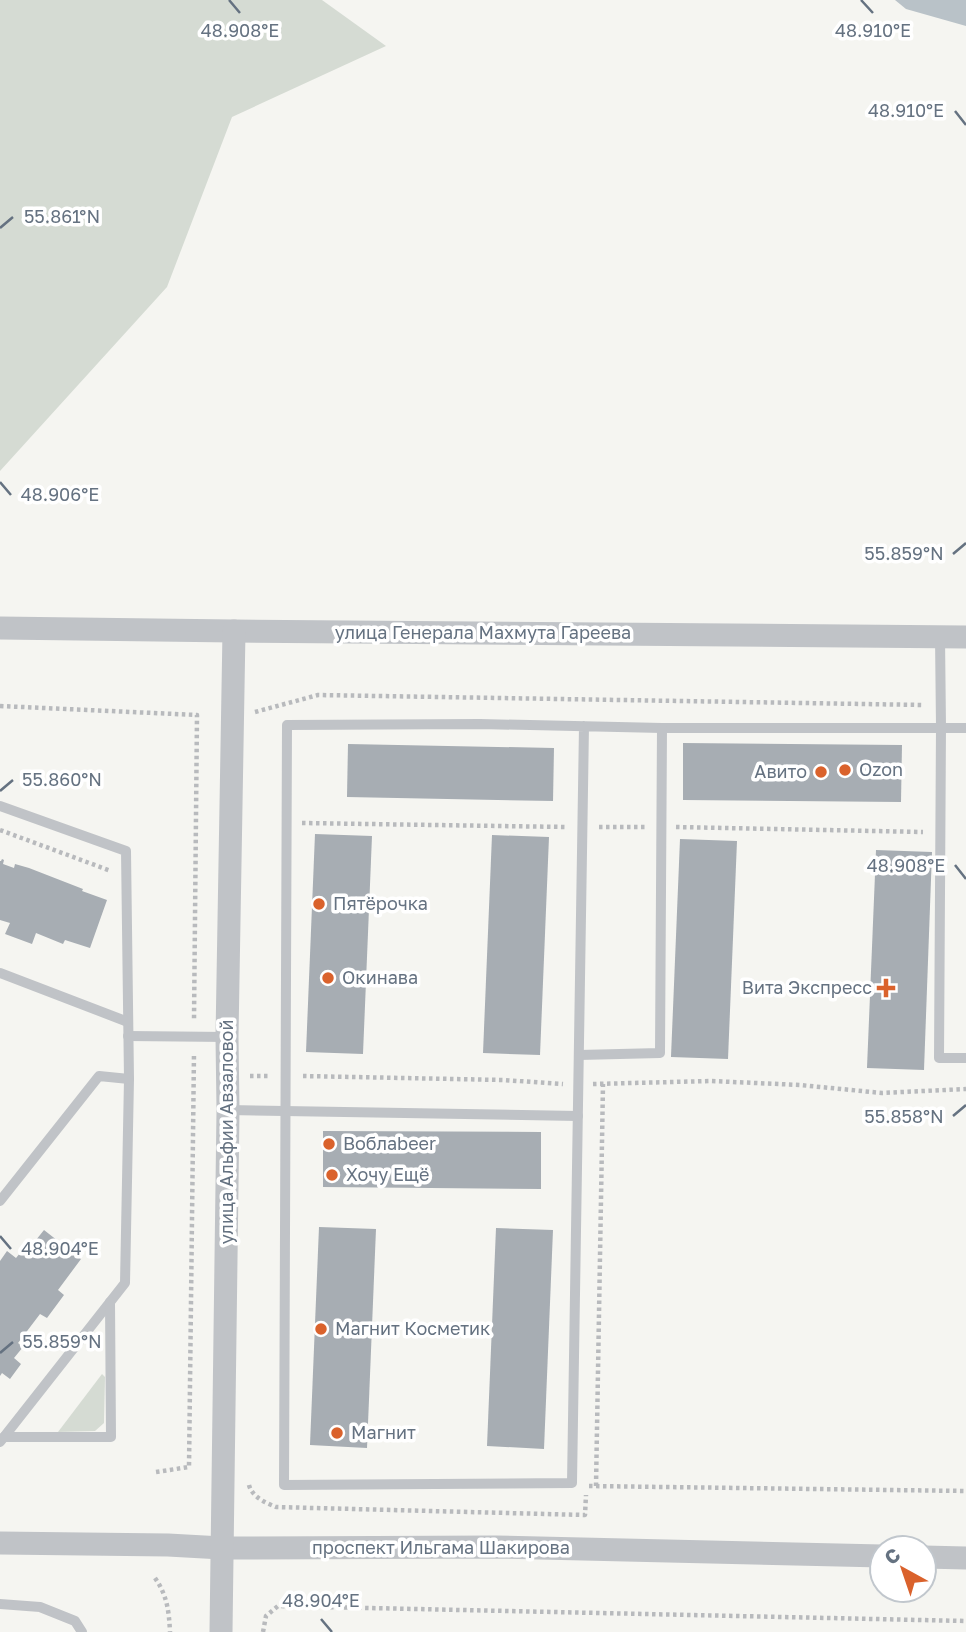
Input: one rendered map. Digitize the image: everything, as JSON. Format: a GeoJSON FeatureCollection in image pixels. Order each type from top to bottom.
{"type":"FeatureCollection","features":[{"type":"Feature","properties":{"kind":"street","name":"улица Генерала Махмута Гареева"},"geometry":{"type":"LineString","coordinates":[[0,628],[966,637]]}},
{"type":"Feature","properties":{"kind":"street","name":"улица Альфии Авзаловой"},"geometry":{"type":"LineString","coordinates":[[221,1632],[234,631]]}},
{"type":"Feature","properties":{"kind":"street","name":"проспект Ильгама Шакирова"},"geometry":{"type":"LineString","coordinates":[[0,1543],[222,1548],[496,1547],[868,1556]]}},
{"type":"Feature","properties":{"kind":"street"},"geometry":{"type":"LineString","coordinates":[[938,1557],[966,1558]]}},
{"type":"Feature","properties":{"kind":"lane"},"geometry":{"type":"LineString","coordinates":[[940,637],[939,1058],[966,1058]]}},
{"type":"Feature","properties":{"kind":"lane"},"geometry":{"type":"LineString","coordinates":[[584,726],[572,1483],[285,1485],[287,725],[480,723],[662,728],[966,728]]}},
{"type":"Feature","properties":{"kind":"lane"},"geometry":{"type":"LineString","coordinates":[[579,1055],[660,1053],[662,728]]}},
{"type":"Feature","properties":{"kind":"lane"},"geometry":{"type":"LineString","coordinates":[[0,806],[127,851],[129,1079],[125,1283],[2,1440]]}},
{"type":"Feature","properties":{"kind":"lane"},"geometry":{"type":"LineString","coordinates":[[0,973],[128,1022]]}},
{"type":"Feature","properties":{"kind":"lane"},"geometry":{"type":"LineString","coordinates":[[128,1036],[227,1037]]}},
{"type":"Feature","properties":{"kind":"lane"},"geometry":{"type":"LineString","coordinates":[[0,1201],[99,1076],[129,1079]]}},
{"type":"Feature","properties":{"kind":"lane"},"geometry":{"type":"LineString","coordinates":[[228,1111],[578,1116]]}},
{"type":"Feature","properties":{"kind":"lane"},"geometry":{"type":"LineString","coordinates":[[2,1440],[111,1437],[110,1302]]}},
{"type":"Feature","properties":{"kind":"lane"},"geometry":{"type":"LineString","coordinates":[[0,1605],[40,1607],[75,1621],[82,1632]]}},
{"type":"Feature","properties":{"kind":"path"},"geometry":{"type":"LineString","coordinates":[[268,709],[318,695],[941,705]]}},
{"type":"Feature","properties":{"kind":"path"},"geometry":{"type":"LineString","coordinates":[[287,823],[940,832]]}},
{"type":"Feature","properties":{"kind":"path"},"geometry":{"type":"LineString","coordinates":[[0,830],[114,873]]}},
{"type":"Feature","properties":{"kind":"path"},"geometry":{"type":"LineString","coordinates":[[250,1076],[503,1080],[578,1085],[711,1082],[800,1085],[882,1093],[966,1089]]}},
{"type":"Feature","properties":{"kind":"path"},"geometry":{"type":"LineString","coordinates":[[596,1486],[603,1084]]}},
{"type":"Feature","properties":{"kind":"path"},"geometry":{"type":"LineString","coordinates":[[248,1479],[250,1490],[264,1503],[276,1507],[585,1515],[586,1486],[966,1491]]}},
{"type":"Feature","properties":{"kind":"path"},"geometry":{"type":"LineString","coordinates":[[155,1578],[164,1591],[170,1632]]}},
{"type":"Feature","properties":{"kind":"path"},"geometry":{"type":"LineString","coordinates":[[263,1632],[265,1616],[278,1606],[966,1621]]}},
{"type":"Feature","properties":{"kind":"shaded area"},"geometry":{"type":"Polygon","coordinates":[[[0,0],[322,0],[386,46],[232,117],[167,287],[0,471],[0,0]]]}},
{"type":"Feature","properties":{"kind":"shaded area"},"geometry":{"type":"Polygon","coordinates":[[[895,0],[966,0],[966,26],[906,9],[895,0]]]}},
{"type":"Feature","properties":{"kind":"shaded area"},"geometry":{"type":"Polygon","coordinates":[[[102,1374],[105,1377],[104,1423],[95,1431],[58,1432],[102,1374]]]}},
{"type":"Feature","properties":{"kind":"building"},"geometry":{"type":"Polygon","coordinates":[[[683,743],[902,745],[901,802],[683,800],[683,743]]]}},
{"type":"Feature","properties":{"kind":"building"},"geometry":{"type":"Polygon","coordinates":[[[348,744],[554,748],[553,801],[347,797],[348,744]]]}},
{"type":"Feature","properties":{"kind":"building"},"geometry":{"type":"Polygon","coordinates":[[[315,834],[372,836],[363,1054],[306,1052],[315,834]]]}},
{"type":"Feature","properties":{"kind":"building"},"geometry":{"type":"Polygon","coordinates":[[[492,835],[549,837],[540,1055],[483,1053],[492,835]]]}},
{"type":"Feature","properties":{"kind":"building"},"geometry":{"type":"Polygon","coordinates":[[[680,839],[737,841],[728,1059],[671,1057],[680,839]]]}},
{"type":"Feature","properties":{"kind":"building"},"geometry":{"type":"Polygon","coordinates":[[[876,850],[932,852],[924,1070],[867,1068],[876,850]]]}},
{"type":"Feature","properties":{"kind":"building"},"geometry":{"type":"Polygon","coordinates":[[[2,859],[3,864],[14,868],[15,864],[29,868],[107,900],[90,948],[65,940],[63,944],[36,933],[32,944],[5,934],[10,923],[0,920],[2,859]]]}},
{"type":"Feature","properties":{"kind":"building"},"geometry":{"type":"Polygon","coordinates":[[[323,1131],[541,1132],[541,1189],[323,1187],[323,1131]]]}},
{"type":"Feature","properties":{"kind":"building"},"geometry":{"type":"Polygon","coordinates":[[[319,1227],[376,1229],[367,1448],[310,1445],[319,1227]]]}},
{"type":"Feature","properties":{"kind":"building"},"geometry":{"type":"Polygon","coordinates":[[[496,1228],[553,1230],[544,1449],[487,1446],[496,1228]]]}},
{"type":"Feature","properties":{"kind":"building"},"geometry":{"type":"Polygon","coordinates":[[[44,1230],[81,1259],[58,1290],[64,1295],[47,1318],[40,1314],[18,1343],[23,1347],[14,1358],[21,1364],[10,1379],[2,1373],[0,1376],[0,1261],[7,1251],[16,1258],[25,1247],[28,1250],[44,1230]]]}},
{"type":"Feature","properties":{"kind":"place","name":"Ozon"},"geometry":{"type":"Point","coordinates":[845,770]}},
{"type":"Feature","properties":{"kind":"place","name":"Авито"},"geometry":{"type":"Point","coordinates":[821,772]}},
{"type":"Feature","properties":{"kind":"place","name":"Пятёрочка"},"geometry":{"type":"Point","coordinates":[319,904]}},
{"type":"Feature","properties":{"kind":"place","name":"Окинава"},"geometry":{"type":"Point","coordinates":[328,978]}},
{"type":"Feature","properties":{"kind":"place","name":"Вита Экспресс"},"geometry":{"type":"Point","coordinates":[886,988]}},
{"type":"Feature","properties":{"kind":"place","name":"Воблаbeer"},"geometry":{"type":"Point","coordinates":[329,1144]}},
{"type":"Feature","properties":{"kind":"place","name":"Хочу Ещё"},"geometry":{"type":"Point","coordinates":[332,1175]}},
{"type":"Feature","properties":{"kind":"place","name":"Магнит Косметик"},"geometry":{"type":"Point","coordinates":[321,1329]}},
{"type":"Feature","properties":{"kind":"place","name":"Магнит"},"geometry":{"type":"Point","coordinates":[337,1433]}}]}
